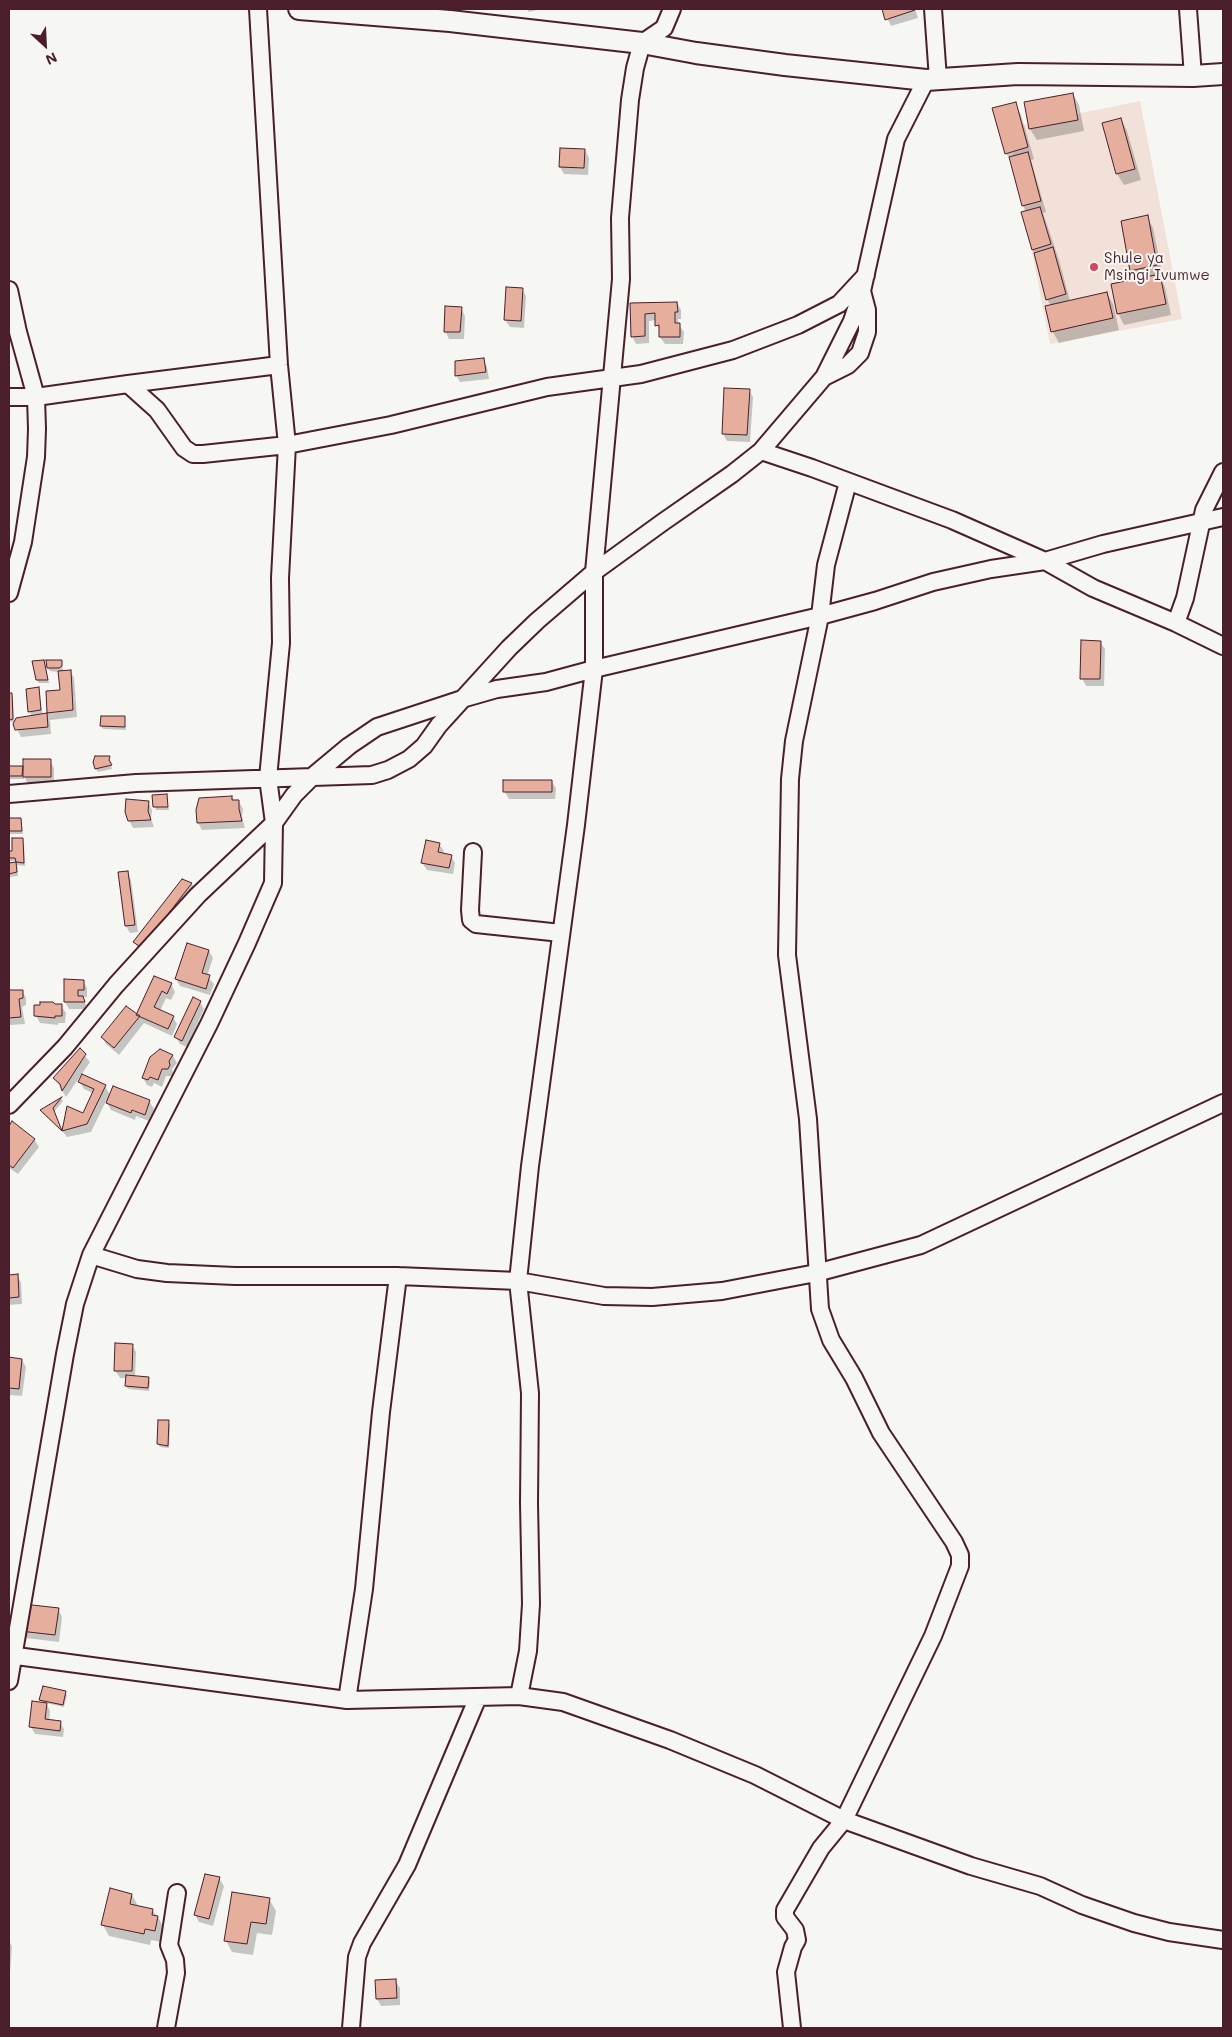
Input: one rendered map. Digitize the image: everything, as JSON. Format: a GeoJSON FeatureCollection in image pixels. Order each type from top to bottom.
{"type":"FeatureCollection","features":[{"type":"Feature","properties":{"kind":"street"},"geometry":{"type":"LineString","coordinates":[[9,1682],[65,1354],[75,1304],[91,1255],[208,1024],[247,944],[273,883],[274,823],[268,778],[281,643],[280,578],[287,445],[279,365],[258,9]]}},
{"type":"Feature","properties":{"kind":"street"},"geometry":{"type":"LineString","coordinates":[[299,9],[450,21],[642,44],[745,60],[932,80],[1018,74],[1193,76],[1223,74]]}},
{"type":"Feature","properties":{"kind":"street"},"geometry":{"type":"LineString","coordinates":[[519,1696],[528,1651],[531,1604],[529,1503],[530,1392],[518,1281],[530,1166],[576,825],[594,669],[594,572],[621,279],[620,218],[630,100],[642,44],[664,28],[672,9]]}},
{"type":"Feature","properties":{"kind":"street"},"geometry":{"type":"LineString","coordinates":[[9,794],[136,782],[372,775],[388,770],[409,758],[424,746],[439,725],[508,648],[594,572],[761,452],[824,377],[852,321],[862,291],[896,139],[932,80],[933,9]]}},
{"type":"Feature","properties":{"kind":"street"},"geometry":{"type":"LineString","coordinates":[[1188,9],[1193,76]]}},
{"type":"Feature","properties":{"kind":"street"},"geometry":{"type":"LineString","coordinates":[[128,384],[157,410],[184,448],[193,454],[287,445],[390,425],[547,387],[581,381],[612,379],[674,367],[733,350],[798,325],[839,304],[866,275]]}},
{"type":"Feature","properties":{"kind":"street"},"geometry":{"type":"LineString","coordinates":[[9,290],[18,332],[36,397],[36,457],[23,542],[9,593]]}},
{"type":"Feature","properties":{"kind":"street"},"geometry":{"type":"LineString","coordinates":[[9,397],[36,397],[279,365]]}},
{"type":"Feature","properties":{"kind":"street"},"geometry":{"type":"LineString","coordinates":[[761,452],[812,468],[952,520],[1045,561],[1093,588],[1176,623],[1223,646]]}},
{"type":"Feature","properties":{"kind":"street"},"geometry":{"type":"LineString","coordinates":[[1176,623],[1185,598],[1204,510],[1223,472]]}},
{"type":"Feature","properties":{"kind":"street"},"geometry":{"type":"LineString","coordinates":[[792,2028],[786,1972],[797,1940],[795,1930],[785,1917],[785,1910],[821,1848],[844,1820],[933,1636],[960,1566],[960,1555],[954,1542],[881,1433],[854,1378],[831,1340],[820,1309],[816,1273],[808,1118],[787,955],[790,779],[794,741],[820,616],[826,565],[848,482]]}},
{"type":"Feature","properties":{"kind":"street"},"geometry":{"type":"LineString","coordinates":[[9,1105],[65,1047],[116,985],[198,895],[274,823],[294,795],[313,776],[349,746],[377,727],[462,699],[497,690],[546,682],[820,616],[933,582],[991,569],[1045,561],[1112,542],[1223,518]]}},
{"type":"Feature","properties":{"kind":"street"},"geometry":{"type":"LineString","coordinates":[[473,852],[471,920],[476,924],[561,933]]}},
{"type":"Feature","properties":{"kind":"street"},"geometry":{"type":"LineString","coordinates":[[91,1255],[136,1269],[167,1273],[235,1276],[398,1276],[518,1281],[604,1296],[652,1297],[722,1291],[816,1273],[921,1245],[965,1226],[1056,1180],[1223,1103]]}},
{"type":"Feature","properties":{"kind":"street"},"geometry":{"type":"LineString","coordinates":[[347,1700],[366,1574],[381,1412],[398,1276]]}},
{"type":"Feature","properties":{"kind":"street"},"geometry":{"type":"LineString","coordinates":[[12,1656],[347,1700],[519,1696],[563,1702],[670,1740],[755,1775],[844,1820],[971,1866],[1040,1886],[1082,1905],[1134,1923],[1169,1932],[1223,1940]]}},
{"type":"Feature","properties":{"kind":"street"},"geometry":{"type":"LineString","coordinates":[[352,2028],[356,1957],[362,1942],[407,1865],[478,1697]]}},
{"type":"Feature","properties":{"kind":"street"},"geometry":{"type":"LineString","coordinates":[[166,2028],[176,1973],[175,1960],[169,1946],[176,1893]]}},
{"type":"Feature","properties":{"kind":"shaded area"},"geometry":{"type":"Polygon","coordinates":[[[1140,101],[1182,319],[1050,344],[1008,128],[1140,101]]]}},
{"type":"Feature","properties":{"kind":"building"},"geometry":{"type":"Polygon","coordinates":[[[882,9],[914,9],[915,10],[885,20],[882,9]]]}},
{"type":"Feature","properties":{"kind":"building"},"geometry":{"type":"Polygon","coordinates":[[[1073,93],[1078,120],[1029,129],[1024,102],[1073,93]]]}},
{"type":"Feature","properties":{"kind":"building"},"geometry":{"type":"Polygon","coordinates":[[[1016,102],[1028,147],[1005,154],[992,108],[1016,102]]]}},
{"type":"Feature","properties":{"kind":"building"},"geometry":{"type":"Polygon","coordinates":[[[1121,118],[1135,169],[1116,174],[1102,123],[1121,118]]]}},
{"type":"Feature","properties":{"kind":"building"},"geometry":{"type":"Polygon","coordinates":[[[560,148],[585,149],[584,168],[559,167],[560,148]]]}},
{"type":"Feature","properties":{"kind":"building"},"geometry":{"type":"Polygon","coordinates":[[[1028,152],[1041,201],[1022,206],[1009,157],[1028,152]]]}},
{"type":"Feature","properties":{"kind":"building"},"geometry":{"type":"Polygon","coordinates":[[[1040,207],[1051,244],[1032,250],[1021,212],[1040,207]]]}},
{"type":"Feature","properties":{"kind":"building"},"geometry":{"type":"Polygon","coordinates":[[[1148,215],[1157,265],[1130,271],[1121,221],[1148,215]]]}},
{"type":"Feature","properties":{"kind":"building"},"geometry":{"type":"Polygon","coordinates":[[[1053,247],[1066,294],[1046,300],[1034,253],[1053,247]]]}},
{"type":"Feature","properties":{"kind":"building"},"geometry":{"type":"Polygon","coordinates":[[[1160,274],[1166,304],[1117,314],[1111,284],[1160,274]]]}},
{"type":"Feature","properties":{"kind":"building"},"geometry":{"type":"Polygon","coordinates":[[[506,287],[523,288],[521,321],[504,320],[506,287]]]}},
{"type":"Feature","properties":{"kind":"building"},"geometry":{"type":"Polygon","coordinates":[[[1107,292],[1113,318],[1051,332],[1045,306],[1107,292]]]}},
{"type":"Feature","properties":{"kind":"building"},"geometry":{"type":"Polygon","coordinates":[[[677,302],[678,312],[675,312],[675,323],[680,323],[680,337],[659,337],[659,325],[655,326],[655,313],[645,314],[645,336],[631,337],[630,303],[677,302]]]}},
{"type":"Feature","properties":{"kind":"building"},"geometry":{"type":"Polygon","coordinates":[[[445,306],[462,307],[460,332],[444,332],[445,306]]]}},
{"type":"Feature","properties":{"kind":"building"},"geometry":{"type":"Polygon","coordinates":[[[484,358],[486,372],[455,376],[455,361],[484,358]]]}},
{"type":"Feature","properties":{"kind":"building"},"geometry":{"type":"Polygon","coordinates":[[[724,388],[750,389],[747,435],[722,434],[724,388]]]}},
{"type":"Feature","properties":{"kind":"building"},"geometry":{"type":"Polygon","coordinates":[[[1081,640],[1101,641],[1100,679],[1080,679],[1081,640]]]}},
{"type":"Feature","properties":{"kind":"building"},"geometry":{"type":"Polygon","coordinates":[[[44,660],[48,680],[36,680],[32,661],[44,660]]]}},
{"type":"Feature","properties":{"kind":"building"},"geometry":{"type":"Polygon","coordinates":[[[46,660],[62,660],[62,666],[59,668],[47,668],[46,660]]]}},
{"type":"Feature","properties":{"kind":"building"},"geometry":{"type":"Polygon","coordinates":[[[71,670],[73,710],[47,713],[46,691],[60,690],[58,671],[71,670]]]}},
{"type":"Feature","properties":{"kind":"building"},"geometry":{"type":"Polygon","coordinates":[[[39,687],[41,710],[28,712],[26,689],[39,687]]]}},
{"type":"Feature","properties":{"kind":"building"},"geometry":{"type":"Polygon","coordinates":[[[9,693],[12,693],[13,719],[9,720],[9,693]]]}},
{"type":"Feature","properties":{"kind":"building"},"geometry":{"type":"Polygon","coordinates":[[[47,713],[48,727],[15,730],[13,724],[16,718],[47,713]]]}},
{"type":"Feature","properties":{"kind":"building"},"geometry":{"type":"Polygon","coordinates":[[[101,716],[125,716],[125,727],[100,726],[101,716]]]}},
{"type":"Feature","properties":{"kind":"building"},"geometry":{"type":"Polygon","coordinates":[[[95,756],[110,756],[109,760],[112,765],[95,769],[93,762],[95,756]]]}},
{"type":"Feature","properties":{"kind":"building"},"geometry":{"type":"Polygon","coordinates":[[[23,759],[51,759],[51,777],[23,777],[23,759]]]}},
{"type":"Feature","properties":{"kind":"building"},"geometry":{"type":"Polygon","coordinates":[[[9,766],[23,766],[22,776],[9,776],[9,766]]]}},
{"type":"Feature","properties":{"kind":"building"},"geometry":{"type":"Polygon","coordinates":[[[503,780],[552,780],[552,792],[503,792],[503,780]]]}},
{"type":"Feature","properties":{"kind":"building"},"geometry":{"type":"Polygon","coordinates":[[[167,794],[168,807],[153,807],[152,795],[167,794]]]}},
{"type":"Feature","properties":{"kind":"building"},"geometry":{"type":"Polygon","coordinates":[[[232,796],[232,800],[239,800],[242,821],[197,823],[196,810],[199,798],[232,796]]]}},
{"type":"Feature","properties":{"kind":"building"},"geometry":{"type":"Polygon","coordinates":[[[126,799],[149,801],[148,811],[151,820],[128,821],[125,812],[126,799]]]}},
{"type":"Feature","properties":{"kind":"building"},"geometry":{"type":"Polygon","coordinates":[[[9,818],[21,818],[22,831],[9,831],[9,818]]]}},
{"type":"Feature","properties":{"kind":"building"},"geometry":{"type":"Polygon","coordinates":[[[12,838],[23,838],[24,863],[16,862],[15,858],[9,858],[9,851],[12,851],[12,838]]]}},
{"type":"Feature","properties":{"kind":"building"},"geometry":{"type":"Polygon","coordinates":[[[426,840],[440,843],[438,852],[452,855],[449,868],[421,863],[426,840]]]}},
{"type":"Feature","properties":{"kind":"building"},"geometry":{"type":"Polygon","coordinates":[[[16,862],[17,872],[9,874],[9,863],[16,862]]]}},
{"type":"Feature","properties":{"kind":"building"},"geometry":{"type":"Polygon","coordinates":[[[128,871],[135,925],[125,926],[118,872],[128,871]]]}},
{"type":"Feature","properties":{"kind":"building"},"geometry":{"type":"Polygon","coordinates":[[[182,879],[192,883],[142,948],[133,942],[182,879]]]}},
{"type":"Feature","properties":{"kind":"building"},"geometry":{"type":"Polygon","coordinates":[[[187,943],[209,950],[202,973],[210,975],[206,989],[175,979],[187,943]]]}},
{"type":"Feature","properties":{"kind":"building"},"geometry":{"type":"Polygon","coordinates":[[[154,976],[172,983],[167,994],[162,991],[154,1007],[174,1016],[168,1029],[136,1015],[154,976]]]}},
{"type":"Feature","properties":{"kind":"building"},"geometry":{"type":"Polygon","coordinates":[[[64,979],[84,980],[84,990],[78,990],[78,996],[83,996],[85,1002],[64,1002],[64,979]]]}},
{"type":"Feature","properties":{"kind":"building"},"geometry":{"type":"Polygon","coordinates":[[[9,990],[23,990],[23,998],[19,999],[21,1017],[9,1018],[9,990]]]}},
{"type":"Feature","properties":{"kind":"building"},"geometry":{"type":"Polygon","coordinates":[[[193,997],[201,1001],[182,1041],[174,1037],[193,997]]]}},
{"type":"Feature","properties":{"kind":"building"},"geometry":{"type":"Polygon","coordinates":[[[40,1002],[62,1004],[62,1016],[55,1016],[55,1018],[34,1016],[34,1005],[40,1005],[40,1002]]]}},
{"type":"Feature","properties":{"kind":"building"},"geometry":{"type":"Polygon","coordinates":[[[126,1006],[140,1016],[114,1048],[101,1037],[126,1006]]]}},
{"type":"Feature","properties":{"kind":"building"},"geometry":{"type":"Polygon","coordinates":[[[80,1048],[86,1054],[62,1091],[60,1084],[53,1078],[80,1048]]]}},
{"type":"Feature","properties":{"kind":"building"},"geometry":{"type":"Polygon","coordinates":[[[160,1049],[173,1055],[169,1061],[168,1069],[162,1069],[158,1080],[150,1077],[148,1080],[142,1078],[150,1057],[160,1049]]]}},
{"type":"Feature","properties":{"kind":"building"},"geometry":{"type":"Polygon","coordinates":[[[82,1074],[106,1085],[87,1124],[62,1131],[67,1106],[83,1113],[94,1089],[78,1082],[82,1074]]]}},
{"type":"Feature","properties":{"kind":"building"},"geometry":{"type":"Polygon","coordinates":[[[113,1086],[150,1100],[145,1115],[132,1110],[131,1113],[106,1103],[113,1086]]]}},
{"type":"Feature","properties":{"kind":"building"},"geometry":{"type":"Polygon","coordinates":[[[62,1097],[53,1108],[62,1131],[40,1110],[62,1097]]]}},
{"type":"Feature","properties":{"kind":"building"},"geometry":{"type":"Polygon","coordinates":[[[12,1121],[35,1139],[13,1168],[9,1165],[9,1126],[12,1121]]]}},
{"type":"Feature","properties":{"kind":"building"},"geometry":{"type":"Polygon","coordinates":[[[18,1274],[19,1297],[9,1298],[9,1275],[18,1274]]]}},
{"type":"Feature","properties":{"kind":"building"},"geometry":{"type":"Polygon","coordinates":[[[115,1343],[133,1344],[132,1371],[114,1371],[115,1343]]]}},
{"type":"Feature","properties":{"kind":"building"},"geometry":{"type":"Polygon","coordinates":[[[9,1357],[22,1359],[19,1389],[9,1388],[9,1357]]]}},
{"type":"Feature","properties":{"kind":"building"},"geometry":{"type":"Polygon","coordinates":[[[126,1375],[149,1377],[148,1388],[125,1386],[126,1375]]]}},
{"type":"Feature","properties":{"kind":"building"},"geometry":{"type":"Polygon","coordinates":[[[158,1420],[169,1420],[168,1446],[157,1444],[158,1420]]]}},
{"type":"Feature","properties":{"kind":"building"},"geometry":{"type":"Polygon","coordinates":[[[23,1604],[59,1608],[55,1635],[20,1631],[23,1604]]]}},
{"type":"Feature","properties":{"kind":"building"},"geometry":{"type":"Polygon","coordinates":[[[43,1686],[66,1691],[63,1705],[39,1700],[43,1686]]]}},
{"type":"Feature","properties":{"kind":"building"},"geometry":{"type":"Polygon","coordinates":[[[32,1701],[47,1703],[45,1719],[61,1721],[60,1731],[29,1727],[32,1701]]]}},
{"type":"Feature","properties":{"kind":"building"},"geometry":{"type":"Polygon","coordinates":[[[205,1874],[220,1877],[209,1919],[194,1915],[205,1874]]]}},
{"type":"Feature","properties":{"kind":"building"},"geometry":{"type":"Polygon","coordinates":[[[110,1888],[132,1894],[130,1904],[153,1909],[152,1915],[158,1916],[155,1931],[145,1929],[144,1934],[101,1925],[110,1888]]]}},
{"type":"Feature","properties":{"kind":"building"},"geometry":{"type":"Polygon","coordinates":[[[232,1892],[270,1898],[266,1924],[251,1922],[247,1944],[224,1941],[232,1892]]]}},
{"type":"Feature","properties":{"kind":"building"},"geometry":{"type":"Polygon","coordinates":[[[396,1979],[397,1998],[376,1999],[375,1980],[396,1979]]]}},
{"type":"Feature","properties":{"kind":"place","name":"Shule ya Msingi Ivumwe"},"geometry":{"type":"Point","coordinates":[1094,267]}}]}
